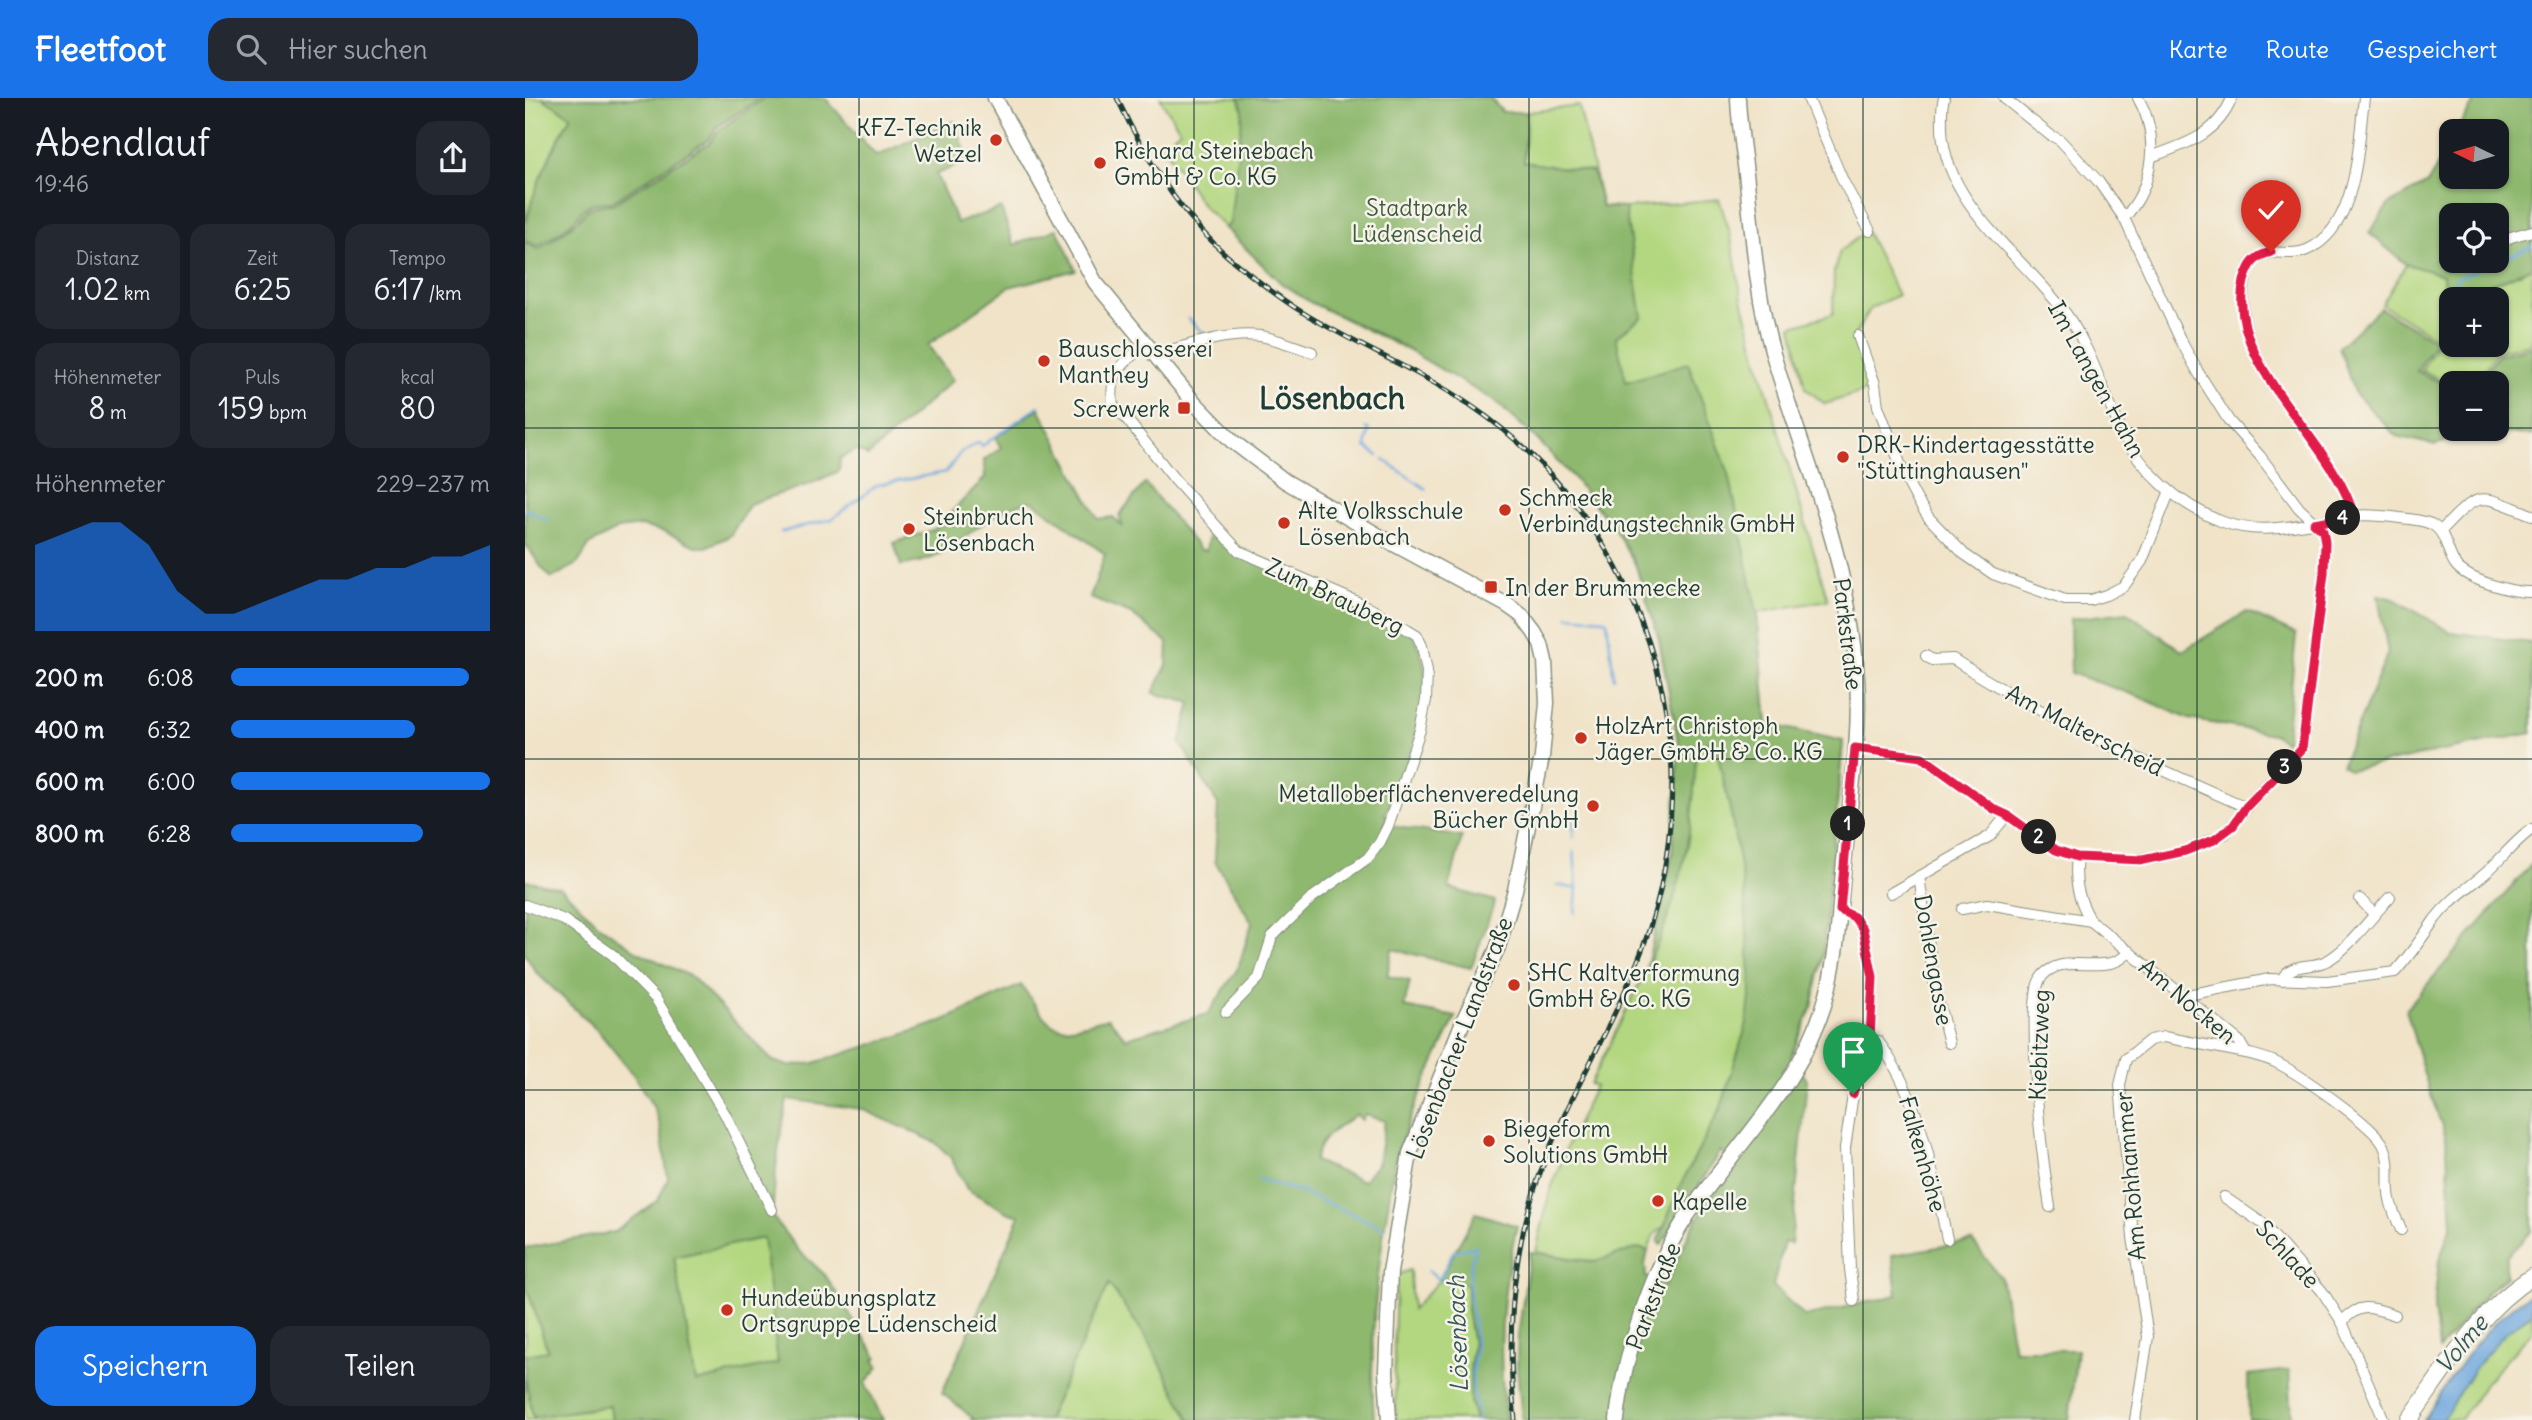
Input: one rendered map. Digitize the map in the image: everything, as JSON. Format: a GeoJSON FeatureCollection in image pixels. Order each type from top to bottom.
{"type":"FeatureCollection","features":[{"type":"Feature","properties":{"kind":"main road","name":"Lösenbacher Landstraße"},"geometry":{"type":"LineString","coordinates":[[995,98],[1095,282],[1192,400],[1232,441],[1285,481],[1515,610],[1541,643],[1545,661],[1547,703],[1542,757],[1513,899],[1498,947],[1464,1019],[1410,1153],[1390,1272],[1386,1371],[1389,1420]]}},
{"type":"Feature","properties":{"kind":"main road","name":"Parkstraße"},"geometry":{"type":"LineString","coordinates":[[1618,1420],[1624,1376],[1637,1327],[1649,1292],[1675,1238],[1685,1219],[1787,1084],[1822,1015],[1835,958],[1855,748],[1858,681],[1847,601],[1836,551],[1772,350],[1753,253],[1738,98]]}},
{"type":"Feature","properties":{"kind":"main road"},"geometry":{"type":"LineString","coordinates":[[2409,1420],[2476,1328],[2501,1300],[2532,1277]]}},
{"type":"Feature","properties":{"kind":"street"},"geometry":{"type":"LineString","coordinates":[[1808,98],[1843,181],[1870,231]]}},
{"type":"Feature","properties":{"kind":"street","name":"Im Langen Hahn"},"geometry":{"type":"LineString","coordinates":[[1944,98],[1943,141],[1949,171],[1962,194],[1998,238],[2042,284],[2070,320],[2121,429],[2138,458],[2169,493],[2216,519],[2233,525],[2261,528],[2298,526],[2354,516],[2377,516],[2417,520],[2431,524],[2441,531]]}},
{"type":"Feature","properties":{"kind":"street"},"geometry":{"type":"LineString","coordinates":[[1855,748],[1922,757],[2056,850],[2077,857],[2143,860],[2185,851],[2225,834],[2246,807],[2302,749],[2324,573],[2323,531],[2229,421],[2198,372],[2124,218],[2098,181],[2060,140],[2004,98]]}},
{"type":"Feature","properties":{"kind":"street"},"geometry":{"type":"LineString","coordinates":[[2124,218],[2135,207],[2153,156],[2150,131],[2138,98]]}},
{"type":"Feature","properties":{"kind":"street"},"geometry":{"type":"LineString","coordinates":[[2153,156],[2178,147],[2212,128],[2225,116],[2232,98]]}},
{"type":"Feature","properties":{"kind":"street"},"geometry":{"type":"LineString","coordinates":[[2354,516],[2344,491],[2276,389],[2260,360],[2241,310],[2243,285],[2253,260],[2271,252],[2305,251],[2327,234],[2336,223],[2350,195],[2364,98]]}},
{"type":"Feature","properties":{"kind":"street"},"geometry":{"type":"LineString","coordinates":[[2509,238],[2532,231]]}},
{"type":"Feature","properties":{"kind":"street"},"geometry":{"type":"LineString","coordinates":[[1149,350],[1180,348],[1245,335],[1263,336],[1313,352]]}},
{"type":"Feature","properties":{"kind":"street"},"geometry":{"type":"LineString","coordinates":[[1858,336],[1875,384],[1878,406],[1906,479],[1917,500],[1929,518],[1964,554],[1993,574],[2065,600],[2090,600],[2106,595],[2124,586],[2141,561],[2169,493]]}},
{"type":"Feature","properties":{"kind":"street","name":"Zum Brauberg"},"geometry":{"type":"LineString","coordinates":[[1149,350],[1116,371],[1112,386],[1112,406],[1125,417],[1175,480],[1239,551],[1367,606],[1416,635],[1422,646],[1427,671],[1426,699],[1420,730],[1388,826],[1380,842],[1368,858],[1314,897],[1272,937],[1259,978],[1226,1012]]}},
{"type":"Feature","properties":{"kind":"street"},"geometry":{"type":"LineString","coordinates":[[2532,514],[2487,498],[2477,499],[2465,506],[2441,531],[2456,567],[2473,577],[2518,593],[2532,592]]}},
{"type":"Feature","properties":{"kind":"street","name":"Am Malterscheid"},"geometry":{"type":"LineString","coordinates":[[1926,656],[1932,660],[1953,659],[2083,733],[2246,807]]}},
{"type":"Feature","properties":{"kind":"street","name":"Dohlengasse"},"geometry":{"type":"LineString","coordinates":[[1891,893],[1990,836],[2007,815]]}},
{"type":"Feature","properties":{"kind":"street"},"geometry":{"type":"LineString","coordinates":[[2182,996],[2270,979],[2327,981],[2395,972],[2418,947],[2435,919],[2455,896],[2488,871],[2512,845],[2532,829]]}},
{"type":"Feature","properties":{"kind":"street","name":"Am Nocken"},"geometry":{"type":"LineString","coordinates":[[2077,857],[2074,877],[2076,889],[2091,921],[2239,1041],[2246,1054],[2279,1064],[2353,1114],[2383,1144],[2389,1165],[2389,1198],[2401,1230]]}},
{"type":"Feature","properties":{"kind":"street","name":"Dohlengasse"},"geometry":{"type":"LineString","coordinates":[[1920,876],[1935,988],[1949,1043]]}},
{"type":"Feature","properties":{"kind":"street"},"geometry":{"type":"LineString","coordinates":[[2282,980],[2289,969],[2309,967],[2336,956],[2390,897]]}},
{"type":"Feature","properties":{"kind":"street"},"geometry":{"type":"LineString","coordinates":[[2360,899],[2374,914]]}},
{"type":"Feature","properties":{"kind":"street","name":"Am Nocken"},"geometry":{"type":"LineString","coordinates":[[1962,909],[1987,904],[2091,921]]}},
{"type":"Feature","properties":{"kind":"street"},"geometry":{"type":"LineString","coordinates":[[525,905],[564,920],[613,956],[656,999],[726,1114],[772,1210]]}},
{"type":"Feature","properties":{"kind":"street"},"geometry":{"type":"LineString","coordinates":[[1840,910],[1854,917],[1863,929],[1873,977],[1870,1040],[1863,1051],[1853,1094],[1845,1149],[1850,1269],[1854,1301]]}},
{"type":"Feature","properties":{"kind":"street","name":"Kiebitzweg"},"geometry":{"type":"LineString","coordinates":[[2050,1208],[2036,1102],[2037,986],[2042,974],[2056,967],[2114,962],[2125,957],[2129,951]]}},
{"type":"Feature","properties":{"kind":"street","name":"Am Rohhammer"},"geometry":{"type":"LineString","coordinates":[[2135,1420],[2148,1337],[2133,1237],[2121,1113],[2120,1085],[2126,1059],[2150,1040],[2164,1037],[2246,1054]]}},
{"type":"Feature","properties":{"kind":"street","name":"Falkenhöhe"},"geometry":{"type":"LineString","coordinates":[[1870,1040],[1878,1041],[1885,1050],[1921,1128],[1947,1239]]}},
{"type":"Feature","properties":{"kind":"street","name":"Schlade"},"geometry":{"type":"LineString","coordinates":[[2224,1197],[2262,1223],[2322,1291],[2342,1322],[2384,1420]]}},
{"type":"Feature","properties":{"kind":"street"},"geometry":{"type":"LineString","coordinates":[[2342,1322],[2350,1312],[2359,1307],[2379,1309],[2395,1315]]}},
{"type":"Feature","properties":{"kind":"green space"},"geometry":{"type":"Polygon","coordinates":[[[525,98],[542,98],[571,116],[552,151],[525,221],[525,98]]]}},
{"type":"Feature","properties":{"kind":"green space"},"geometry":{"type":"Polygon","coordinates":[[[542,98],[760,98],[717,127],[709,139],[612,202],[587,206],[566,227],[538,246],[525,241],[530,209],[541,177],[571,116],[542,98]]]}},
{"type":"Feature","properties":{"kind":"green space"},"geometry":{"type":"Polygon","coordinates":[[[764,98],[825,98],[876,156],[954,121],[969,161],[936,174],[957,223],[1001,208],[1014,245],[1057,229],[1076,270],[1009,287],[928,345],[953,380],[868,456],[857,450],[840,458],[839,471],[810,484],[750,504],[730,536],[706,547],[698,547],[665,532],[641,526],[618,529],[590,544],[578,563],[552,578],[525,544],[525,243],[538,249],[567,229],[591,207],[613,204],[710,142],[719,130],[764,98]]]}},
{"type":"Feature","properties":{"kind":"green space","name":"Stadtpark Lüdenscheid"},"geometry":{"type":"Polygon","coordinates":[[[1160,98],[1490,98],[1503,112],[1579,106],[1602,207],[1625,208],[1719,199],[1730,233],[1742,299],[1759,364],[1828,600],[1757,613],[1767,724],[1843,741],[1823,954],[1812,1007],[1661,1245],[1658,1242],[1663,1227],[1653,1236],[1648,1251],[1638,1248],[1594,1262],[1536,1252],[1550,1191],[1567,1146],[1595,1086],[1590,1084],[1646,970],[1672,856],[1679,746],[1659,639],[1636,566],[1616,531],[1572,476],[1535,437],[1496,402],[1418,355],[1310,302],[1281,283],[1203,206],[1163,145],[1180,130],[1160,98]]]}},
{"type":"Feature","properties":{"kind":"green space","name":"Stadtpark Lüdenscheid"},"geometry":{"type":"Polygon","coordinates":[[[1239,98],[1490,98],[1502,112],[1527,112],[1524,162],[1593,172],[1602,207],[1625,208],[1642,317],[1616,337],[1626,382],[1688,363],[1729,474],[1757,613],[1767,724],[1843,741],[1823,954],[1812,1007],[1791,1056],[1807,1080],[1791,1244],[1784,1242],[1773,1286],[1805,1317],[1897,1295],[1892,1255],[1972,1241],[2001,1278],[2014,1350],[2077,1350],[2069,1420],[1522,1420],[1517,1366],[1518,1336],[1530,1252],[1594,1262],[1638,1248],[1648,1251],[1646,1277],[1665,1286],[1692,1227],[1733,1165],[1721,1151],[1661,1245],[1658,1242],[1680,1186],[1721,1107],[1747,1023],[1751,987],[1744,890],[1731,814],[1717,752],[1711,740],[1696,755],[1692,812],[1683,865],[1668,917],[1646,970],[1672,856],[1679,746],[1659,639],[1636,566],[1616,531],[1572,476],[1535,437],[1496,402],[1393,341],[1310,302],[1281,283],[1225,228],[1230,223],[1243,110],[1239,98]]]}},
{"type":"Feature","properties":{"kind":"green space"},"geometry":{"type":"Polygon","coordinates":[[[2477,98],[2532,98],[2532,267],[2503,280],[2475,287],[2444,287],[2443,275],[2406,264],[2369,233],[2389,204],[2428,183],[2439,163],[2439,189],[2509,189],[2509,119],[2464,119],[2477,98]]]}},
{"type":"Feature","properties":{"kind":"green space"},"geometry":{"type":"Polygon","coordinates":[[[1866,231],[1898,295],[1871,308],[1854,336],[1872,389],[1825,404],[1805,388],[1792,326],[1833,314],[1834,271],[1840,251],[1866,231]]]}},
{"type":"Feature","properties":{"kind":"green space"},"geometry":{"type":"Polygon","coordinates":[[[2406,264],[2443,275],[2444,287],[2439,287],[2439,339],[2382,305],[2406,264]]]}},
{"type":"Feature","properties":{"kind":"green space"},"geometry":{"type":"Polygon","coordinates":[[[2532,267],[2532,344],[2509,349],[2509,287],[2475,287],[2503,280],[2532,267]]]}},
{"type":"Feature","properties":{"kind":"green space"},"geometry":{"type":"Polygon","coordinates":[[[2380,308],[2436,341],[2417,371],[2439,382],[2439,441],[2448,441],[2435,445],[2396,436],[2354,392],[2339,347],[2380,308]]]}},
{"type":"Feature","properties":{"kind":"green space"},"geometry":{"type":"Polygon","coordinates":[[[2439,342],[2439,357],[2493,357],[2483,371],[2439,371],[2439,379],[2421,370],[2439,342]]]}},
{"type":"Feature","properties":{"kind":"green space"},"geometry":{"type":"Polygon","coordinates":[[[2532,347],[2532,435],[2509,434],[2509,371],[2487,371],[2497,357],[2509,357],[2509,352],[2532,347]]]}},
{"type":"Feature","properties":{"kind":"green space"},"geometry":{"type":"Polygon","coordinates":[[[1039,408],[1098,519],[1113,517],[1123,527],[1119,515],[1145,483],[1200,550],[1206,550],[1211,524],[1224,540],[1333,593],[1415,637],[1422,655],[1425,692],[1422,710],[1413,746],[1385,815],[1388,818],[1385,825],[1462,837],[1449,888],[1495,901],[1471,968],[1392,949],[1387,976],[1410,981],[1404,1007],[1456,1017],[1418,1098],[1395,1166],[1376,1293],[1372,1369],[1374,1420],[1190,1420],[1148,1340],[1109,1284],[1047,1420],[971,1420],[973,1418],[942,1393],[1020,1216],[1007,1212],[967,1189],[951,1158],[935,1142],[862,1109],[787,1099],[777,1157],[772,1216],[798,1250],[825,1275],[877,1357],[874,1360],[879,1367],[865,1383],[883,1420],[612,1420],[610,1406],[533,1417],[525,1375],[525,1355],[548,1351],[525,1282],[525,1248],[615,1232],[658,1200],[668,1179],[660,1125],[654,1108],[633,1074],[599,1032],[536,972],[525,954],[525,880],[561,888],[599,925],[636,951],[692,977],[773,1061],[789,1066],[814,1063],[938,1023],[1021,985],[1041,1013],[1055,1026],[1064,1028],[1108,1018],[1126,1038],[1208,1014],[1238,968],[1252,923],[1215,861],[1218,804],[1180,743],[1191,703],[1153,693],[1167,665],[1168,643],[1131,614],[1090,598],[1105,554],[1032,501],[994,516],[938,555],[901,566],[894,543],[935,529],[985,478],[984,460],[1001,448],[995,438],[1039,408]],[[1356,1114],[1326,1138],[1314,1161],[1363,1181],[1378,1163],[1385,1121],[1365,1115],[1362,1120],[1356,1114]],[[763,1238],[674,1257],[696,1382],[778,1363],[763,1238]]]}},
{"type":"Feature","properties":{"kind":"green space"},"geometry":{"type":"Polygon","coordinates":[[[2378,595],[2394,599],[2451,632],[2532,643],[2532,733],[2349,770],[2342,765],[2388,653],[2378,595]]]}},
{"type":"Feature","properties":{"kind":"green space"},"geometry":{"type":"Polygon","coordinates":[[[2127,612],[2182,651],[2247,612],[2296,634],[2286,742],[2273,734],[2189,719],[2140,697],[2071,673],[2070,619],[2127,612]]]}},
{"type":"Feature","properties":{"kind":"green space"},"geometry":{"type":"Polygon","coordinates":[[[2532,863],[2532,1231],[2506,1257],[2506,1277],[2488,1291],[2439,1350],[2434,1308],[2439,1260],[2452,1224],[2446,1138],[2426,1081],[2406,1009],[2532,863]]]}},
{"type":"Feature","properties":{"kind":"green space"},"geometry":{"type":"Polygon","coordinates":[[[1476,1213],[1517,1226],[1507,1274],[1502,1322],[1506,1420],[1475,1420],[1470,1401],[1473,1345],[1467,1309],[1467,1284],[1439,1280],[1476,1213]]]}},
{"type":"Feature","properties":{"kind":"green space","name":"Hundeübungsplatz Ortsgruppe Lüdenscheid"},"geometry":{"type":"Polygon","coordinates":[[[764,1237],[778,1363],[695,1382],[674,1257],[764,1237]]]}},
{"type":"Feature","properties":{"kind":"green space"},"geometry":{"type":"Polygon","coordinates":[[[1410,1270],[1412,1310],[1439,1280],[1467,1284],[1467,1309],[1473,1345],[1470,1401],[1475,1420],[1396,1420],[1396,1275],[1410,1270]]]}},
{"type":"Feature","properties":{"kind":"green space"},"geometry":{"type":"Polygon","coordinates":[[[525,1282],[548,1351],[525,1355],[525,1282]]]}},
{"type":"Feature","properties":{"kind":"green space"},"geometry":{"type":"Polygon","coordinates":[[[1109,1283],[1148,1340],[1190,1420],[1047,1420],[1109,1283]]]}},
{"type":"Feature","properties":{"kind":"green space"},"geometry":{"type":"Polygon","coordinates":[[[2532,1314],[2532,1332],[2485,1383],[2461,1419],[2443,1420],[2470,1375],[2492,1347],[2532,1314]]]}},
{"type":"Feature","properties":{"kind":"green space"},"geometry":{"type":"Polygon","coordinates":[[[2289,1370],[2292,1420],[2249,1420],[2248,1375],[2289,1370]]]}},
{"type":"Feature","properties":{"kind":"green space"},"geometry":{"type":"Polygon","coordinates":[[[525,1375],[533,1417],[611,1406],[612,1420],[525,1420],[525,1375]]]}},
{"type":"Feature","properties":{"kind":"water"},"geometry":{"type":"Polygon","coordinates":[[[2532,1293],[2532,1314],[2492,1347],[2470,1375],[2443,1420],[2424,1420],[2471,1350],[2499,1318],[2532,1293]]]}},
{"type":"Feature","properties":{"kind":"waterway"},"geometry":{"type":"LineString","coordinates":[[2438,304],[2442,295],[2459,277],[2532,246]]}},
{"type":"Feature","properties":{"kind":"waterway","name":"Lösenbach"},"geometry":{"type":"LineString","coordinates":[[1188,319],[1207,336]]}},
{"type":"Feature","properties":{"kind":"waterway"},"geometry":{"type":"LineString","coordinates":[[1179,342],[1193,339]]}},
{"type":"Feature","properties":{"kind":"waterway"},"geometry":{"type":"LineString","coordinates":[[781,532],[832,519],[877,485],[946,472],[961,452],[979,442],[982,446],[1039,406]]}},
{"type":"Feature","properties":{"kind":"waterway","name":"Lösenbach"},"geometry":{"type":"LineString","coordinates":[[1366,428],[1369,430],[1366,447],[1378,456]]}},
{"type":"Feature","properties":{"kind":"waterway","name":"Lösenbach"},"geometry":{"type":"LineString","coordinates":[[1384,460],[1426,489]]}},
{"type":"Feature","properties":{"kind":"waterway"},"geometry":{"type":"LineString","coordinates":[[525,509],[548,520]]}},
{"type":"Feature","properties":{"kind":"waterway","name":"Lösenbach"},"geometry":{"type":"LineString","coordinates":[[1568,616],[1607,621],[1614,678]]}},
{"type":"Feature","properties":{"kind":"waterway","name":"Lösenbach"},"geometry":{"type":"LineString","coordinates":[[1573,838],[1574,816]]}},
{"type":"Feature","properties":{"kind":"waterway","name":"Lösenbach"},"geometry":{"type":"LineString","coordinates":[[1574,851],[1577,889],[1575,913]]}},
{"type":"Feature","properties":{"kind":"waterway"},"geometry":{"type":"LineString","coordinates":[[1557,885],[1577,889]]}},
{"type":"Feature","properties":{"kind":"waterway"},"geometry":{"type":"LineString","coordinates":[[1258,1179],[1301,1192],[1384,1228]]}},
{"type":"Feature","properties":{"kind":"waterway","name":"Lösenbach"},"geometry":{"type":"LineString","coordinates":[[1428,1271],[1439,1280],[1453,1252],[1476,1246],[1469,1284],[1475,1347],[1472,1371],[1478,1420]]}},
{"type":"Feature","properties":{"kind":"railway"},"geometry":{"type":"LineString","coordinates":[[1117,98],[1139,142],[1166,185],[1197,225],[1232,260],[1302,312],[1470,405],[1514,439],[1553,477],[1587,520],[1616,567],[1639,617],[1657,669],[1668,723],[1672,778],[1665,866],[1656,908],[1642,950],[1619,1005],[1553,1140],[1523,1230],[1511,1324],[1515,1420]]}},
{"type":"Feature","properties":{"kind":"place","name":"KFZ-Technik Wetzel"},"geometry":{"type":"Point","coordinates":[996,140]}},
{"type":"Feature","properties":{"kind":"place","name":"Richard Steinebach GmbH & Co. KG"},"geometry":{"type":"Point","coordinates":[1100,163]}},
{"type":"Feature","properties":{"kind":"place","name":"Bauschlosserei Manthey"},"geometry":{"type":"Point","coordinates":[1044,361]}},
{"type":"Feature","properties":{"kind":"place","name":"Screwerk"},"geometry":{"type":"Point","coordinates":[1184,408]}},
{"type":"Feature","properties":{"kind":"place","name":"DRK-Kindertagesstätte \"Stüttinghausen\""},"geometry":{"type":"Point","coordinates":[1843,457]}},
{"type":"Feature","properties":{"kind":"place","name":"Schmeck Verbindungstechnik GmbH"},"geometry":{"type":"Point","coordinates":[1505,510]}},
{"type":"Feature","properties":{"kind":"place","name":"Alte Volksschule Lösenbach"},"geometry":{"type":"Point","coordinates":[1284,523]}},
{"type":"Feature","properties":{"kind":"place","name":"Steinbruch Lösenbach"},"geometry":{"type":"Point","coordinates":[909,529]}},
{"type":"Feature","properties":{"kind":"place","name":"In der Brummecke"},"geometry":{"type":"Point","coordinates":[1491,587]}},
{"type":"Feature","properties":{"kind":"place","name":"HolzArt Christoph Jäger GmbH & Co. KG"},"geometry":{"type":"Point","coordinates":[1581,738]}},
{"type":"Feature","properties":{"kind":"place","name":"Metalloberflächenveredelung Bücher GmbH"},"geometry":{"type":"Point","coordinates":[1593,806]}},
{"type":"Feature","properties":{"kind":"place","name":"SHC Kaltverformung GmbH & Co. KG"},"geometry":{"type":"Point","coordinates":[1514,985]}},
{"type":"Feature","properties":{"kind":"place","name":"Biegeform Solutions GmbH"},"geometry":{"type":"Point","coordinates":[1489,1141]}},
{"type":"Feature","properties":{"kind":"place","name":"Kapelle"},"geometry":{"type":"Point","coordinates":[1658,1201]}},
{"type":"Feature","properties":{"kind":"place","name":"Hundeübungsplatz Ortsgruppe Lüdenscheid"},"geometry":{"type":"Point","coordinates":[727,1310]}},
{"type":"Feature","properties":{"kind":"district","name":"Lösenbach"},"geometry":{"type":"Point","coordinates":[1332,398]}},
{"type":"Feature","properties":{"kind":"route"},"geometry":{"type":"LineString","coordinates":[[1853,1094],[1863,1051],[1870,1040],[1873,999],[1873,977],[1863,929],[1854,917],[1840,910],[1855,748],[1903,752],[1922,757],[2056,850],[2077,857],[2133,860],[2185,851],[2225,834],[2265,786],[2302,749],[2324,573],[2323,531],[2314,523],[2354,516],[2344,491],[2276,389],[2248,333],[2241,310],[2248,267],[2262,254],[2271,252]]}},
{"type":"Feature","properties":{"kind":"water label","name":"Volme"},"geometry":{"type":"Point","coordinates":[2461,1344]}}]}
